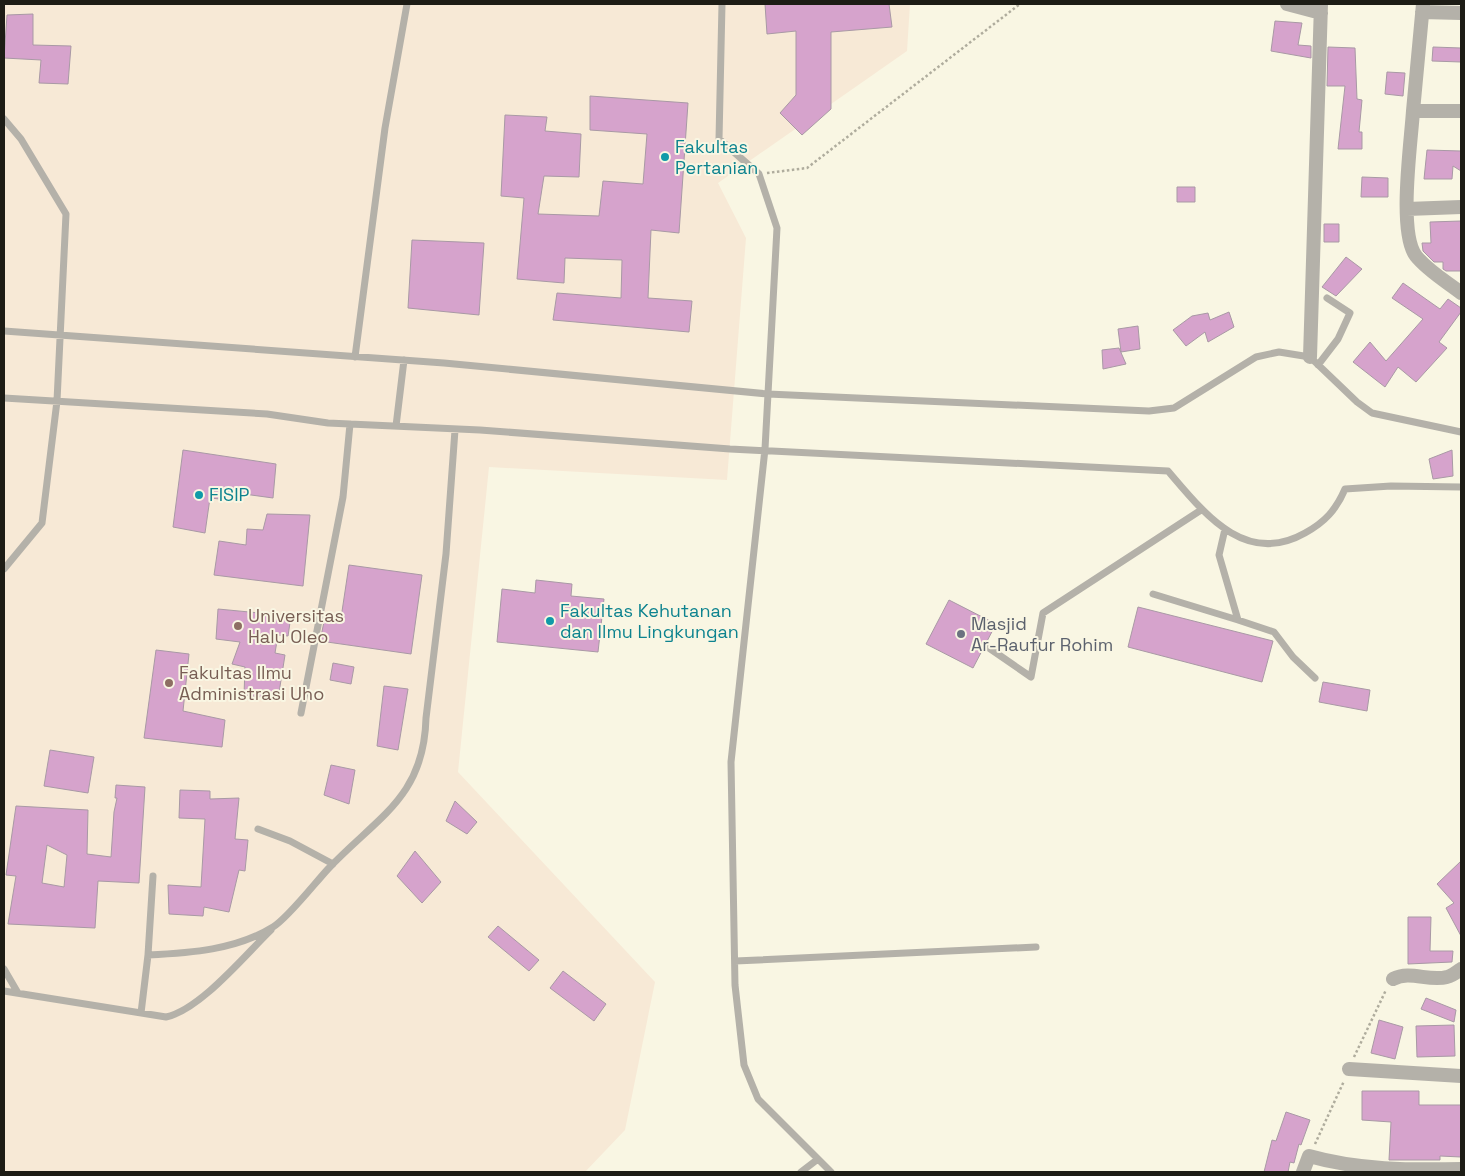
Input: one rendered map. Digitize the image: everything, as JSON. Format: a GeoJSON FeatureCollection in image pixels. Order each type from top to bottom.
{"type":"FeatureCollection","features":[{"type":"Feature","properties":{"kind":"street"},"geometry":{"type":"LineString","coordinates":[[1287,4],[1321,8],[1314,361]]}},
{"type":"Feature","properties":{"kind":"street"},"geometry":{"type":"LineString","coordinates":[[1461,13],[1422,8],[1407,209],[1407,232],[1413,252],[1423,263],[1461,293]]}},
{"type":"Feature","properties":{"kind":"street"},"geometry":{"type":"LineString","coordinates":[[1413,111],[1461,111]]}},
{"type":"Feature","properties":{"kind":"street"},"geometry":{"type":"LineString","coordinates":[[1407,209],[1461,207]]}},
{"type":"Feature","properties":{"kind":"street"},"geometry":{"type":"LineString","coordinates":[[1393,979],[1400,976],[1445,978],[1461,969]]}},
{"type":"Feature","properties":{"kind":"street"},"geometry":{"type":"LineString","coordinates":[[1349,1069],[1461,1076]]}},
{"type":"Feature","properties":{"kind":"street"},"geometry":{"type":"LineString","coordinates":[[1303,1172],[1309,1156],[1332,1163],[1363,1167],[1461,1169]]}},
{"type":"Feature","properties":{"kind":"lane"},"geometry":{"type":"LineString","coordinates":[[355,357],[384,138],[407,4]]}},
{"type":"Feature","properties":{"kind":"lane"},"geometry":{"type":"LineString","coordinates":[[722,4],[719,139],[759,174],[777,228],[765,449],[731,762],[735,961],[744,1065],[758,1099],[831,1172]]}},
{"type":"Feature","properties":{"kind":"lane"},"geometry":{"type":"LineString","coordinates":[[4,119],[21,139],[66,214],[57,401],[42,523],[4,569]]}},
{"type":"Feature","properties":{"kind":"lane"},"geometry":{"type":"LineString","coordinates":[[1314,361],[1338,339],[1350,313],[1327,298]]}},
{"type":"Feature","properties":{"kind":"lane"},"geometry":{"type":"LineString","coordinates":[[4,331],[404,360],[768,394],[1150,411],[1174,408],[1256,357],[1278,352],[1314,361],[1357,402],[1372,413],[1461,432]]}},
{"type":"Feature","properties":{"kind":"lane"},"geometry":{"type":"LineString","coordinates":[[396,426],[404,360]]}},
{"type":"Feature","properties":{"kind":"lane"},"geometry":{"type":"LineString","coordinates":[[4,398],[267,414],[350,424],[730,449],[765,449],[1168,471],[1201,510],[1225,529],[1257,544],[1292,540],[1320,524],[1337,508],[1345,489],[1391,486],[1461,487]]}},
{"type":"Feature","properties":{"kind":"lane"},"geometry":{"type":"LineString","coordinates":[[301,713],[343,497],[350,424]]}},
{"type":"Feature","properties":{"kind":"lane"},"geometry":{"type":"LineString","coordinates":[[4,991],[166,1017],[182,1012],[208,991],[275,926],[333,864],[396,804],[417,770],[425,744],[426,718],[446,554],[455,430]]}},
{"type":"Feature","properties":{"kind":"lane"},"geometry":{"type":"LineString","coordinates":[[989,648],[1031,677],[1043,613],[1201,510]]}},
{"type":"Feature","properties":{"kind":"lane"},"geometry":{"type":"LineString","coordinates":[[1225,529],[1219,555],[1238,620]]}},
{"type":"Feature","properties":{"kind":"lane"},"geometry":{"type":"LineString","coordinates":[[1153,594],[1274,632],[1293,657],[1316,678]]}},
{"type":"Feature","properties":{"kind":"lane"},"geometry":{"type":"LineString","coordinates":[[258,829],[290,841],[333,864]]}},
{"type":"Feature","properties":{"kind":"lane"},"geometry":{"type":"LineString","coordinates":[[140,1012],[148,955],[153,876]]}},
{"type":"Feature","properties":{"kind":"lane"},"geometry":{"type":"LineString","coordinates":[[148,955],[218,949],[275,926]]}},
{"type":"Feature","properties":{"kind":"lane"},"geometry":{"type":"LineString","coordinates":[[735,961],[1036,947]]}},
{"type":"Feature","properties":{"kind":"lane"},"geometry":{"type":"LineString","coordinates":[[4,969],[18,994]]}},
{"type":"Feature","properties":{"kind":"lane"},"geometry":{"type":"LineString","coordinates":[[801,1172],[818,1158]]}},
{"type":"Feature","properties":{"kind":"path"},"geometry":{"type":"LineString","coordinates":[[759,174],[807,168],[1020,4]]}},
{"type":"Feature","properties":{"kind":"shaded area","name":"Universitas Halu Oleo"},"geometry":{"type":"Polygon","coordinates":[[[4,4],[910,4],[907,51],[718,183],[746,238],[727,480],[489,467],[458,772],[655,982],[625,1130],[585,1172],[4,1172],[4,4]]]}},
{"type":"Feature","properties":{"kind":"building"},"geometry":{"type":"Polygon","coordinates":[[[765,4],[889,4],[892,27],[831,32],[831,109],[802,135],[780,113],[796,95],[796,31],[767,34],[765,4]]]}},
{"type":"Feature","properties":{"kind":"building"},"geometry":{"type":"Polygon","coordinates":[[[33,14],[33,45],[71,46],[68,84],[39,83],[41,60],[4,58],[7,15],[33,14]]]}},
{"type":"Feature","properties":{"kind":"building"},"geometry":{"type":"Polygon","coordinates":[[[1275,21],[1302,23],[1298,45],[1311,46],[1311,58],[1271,51],[1275,21]]]}},
{"type":"Feature","properties":{"kind":"building"},"geometry":{"type":"Polygon","coordinates":[[[1328,47],[1355,48],[1357,99],[1362,100],[1359,132],[1362,132],[1362,149],[1338,149],[1345,86],[1327,86],[1328,47]]]}},
{"type":"Feature","properties":{"kind":"building"},"geometry":{"type":"Polygon","coordinates":[[[1433,47],[1461,48],[1461,62],[1432,61],[1433,47]]]}},
{"type":"Feature","properties":{"kind":"building"},"geometry":{"type":"Polygon","coordinates":[[[1387,72],[1405,73],[1403,96],[1385,94],[1387,72]]]}},
{"type":"Feature","properties":{"kind":"building"},"geometry":{"type":"Polygon","coordinates":[[[590,96],[688,103],[679,233],[651,230],[648,298],[692,301],[689,332],[553,320],[557,293],[621,298],[622,260],[565,258],[564,283],[517,279],[524,198],[501,196],[505,115],[547,117],[545,131],[581,134],[579,177],[544,176],[538,214],[599,216],[603,181],[643,184],[647,134],[590,130],[590,96]]]}},
{"type":"Feature","properties":{"kind":"building"},"geometry":{"type":"Polygon","coordinates":[[[1427,150],[1461,151],[1461,171],[1453,166],[1452,179],[1424,179],[1427,150]]]}},
{"type":"Feature","properties":{"kind":"building"},"geometry":{"type":"Polygon","coordinates":[[[1362,177],[1388,178],[1388,197],[1361,197],[1362,177]]]}},
{"type":"Feature","properties":{"kind":"building"},"geometry":{"type":"Polygon","coordinates":[[[1177,187],[1195,187],[1195,202],[1177,202],[1177,187]]]}},
{"type":"Feature","properties":{"kind":"building"},"geometry":{"type":"Polygon","coordinates":[[[1461,221],[1461,271],[1446,271],[1443,269],[1443,262],[1434,262],[1423,251],[1422,243],[1431,243],[1430,222],[1461,221]]]}},
{"type":"Feature","properties":{"kind":"building"},"geometry":{"type":"Polygon","coordinates":[[[1324,224],[1339,224],[1339,242],[1324,242],[1324,224]]]}},
{"type":"Feature","properties":{"kind":"building"},"geometry":{"type":"Polygon","coordinates":[[[412,240],[484,243],[479,315],[408,308],[412,240]]]}},
{"type":"Feature","properties":{"kind":"building"},"geometry":{"type":"Polygon","coordinates":[[[1346,257],[1362,269],[1336,296],[1322,287],[1346,257]]]}},
{"type":"Feature","properties":{"kind":"building"},"geometry":{"type":"Polygon","coordinates":[[[1403,283],[1440,309],[1448,299],[1461,308],[1461,312],[1439,342],[1447,348],[1416,382],[1398,367],[1385,387],[1353,362],[1370,342],[1386,361],[1423,319],[1392,298],[1403,283]]]}},
{"type":"Feature","properties":{"kind":"building"},"geometry":{"type":"Polygon","coordinates":[[[1229,312],[1234,327],[1208,342],[1205,332],[1186,346],[1173,330],[1192,316],[1208,313],[1210,320],[1229,312]]]}},
{"type":"Feature","properties":{"kind":"building"},"geometry":{"type":"Polygon","coordinates":[[[1138,326],[1140,349],[1121,352],[1118,329],[1138,326]]]}},
{"type":"Feature","properties":{"kind":"building"},"geometry":{"type":"Polygon","coordinates":[[[1119,348],[1126,364],[1103,369],[1102,350],[1119,348]]]}},
{"type":"Feature","properties":{"kind":"building","name":"FISIP"},"geometry":{"type":"Polygon","coordinates":[[[183,450],[276,464],[273,498],[222,491],[220,499],[210,498],[205,533],[173,527],[183,450]]]}},
{"type":"Feature","properties":{"kind":"building"},"geometry":{"type":"Polygon","coordinates":[[[1452,450],[1453,476],[1433,479],[1429,459],[1452,450]]]}},
{"type":"Feature","properties":{"kind":"building"},"geometry":{"type":"Polygon","coordinates":[[[267,514],[310,515],[303,586],[214,575],[219,541],[246,545],[247,529],[263,530],[267,514]]]}},
{"type":"Feature","properties":{"kind":"building"},"geometry":{"type":"Polygon","coordinates":[[[349,565],[422,575],[411,654],[320,641],[325,617],[341,618],[349,565]]]}},
{"type":"Feature","properties":{"kind":"building","name":"Fakultas Kehutanan dan Ilmu Lingkungan"},"geometry":{"type":"Polygon","coordinates":[[[536,580],[572,584],[571,596],[604,599],[598,652],[497,642],[502,589],[535,593],[536,580]]]}},
{"type":"Feature","properties":{"kind":"building","name":"Masjid Ar-Raufur Rohim"},"geometry":{"type":"Polygon","coordinates":[[[949,600],[996,624],[973,668],[926,644],[949,600]]]}},
{"type":"Feature","properties":{"kind":"building"},"geometry":{"type":"Polygon","coordinates":[[[1138,607],[1273,641],[1262,682],[1128,647],[1138,607]]]}},
{"type":"Feature","properties":{"kind":"building"},"geometry":{"type":"Polygon","coordinates":[[[218,609],[291,616],[288,636],[278,635],[275,653],[285,655],[278,699],[244,695],[245,667],[232,664],[240,642],[216,639],[218,609]]]}},
{"type":"Feature","properties":{"kind":"building","name":"Fakultas Ilmu Administrasi Uho"},"geometry":{"type":"Polygon","coordinates":[[[156,650],[189,654],[183,711],[225,720],[222,747],[144,738],[156,650]]]}},
{"type":"Feature","properties":{"kind":"building"},"geometry":{"type":"Polygon","coordinates":[[[333,663],[354,667],[351,684],[330,680],[333,663]]]}},
{"type":"Feature","properties":{"kind":"building"},"geometry":{"type":"Polygon","coordinates":[[[1323,682],[1370,690],[1367,711],[1319,702],[1323,682]]]}},
{"type":"Feature","properties":{"kind":"building"},"geometry":{"type":"Polygon","coordinates":[[[384,686],[408,689],[398,750],[377,746],[384,686]]]}},
{"type":"Feature","properties":{"kind":"building"},"geometry":{"type":"Polygon","coordinates":[[[50,750],[94,757],[88,793],[44,786],[50,750]]]}},
{"type":"Feature","properties":{"kind":"building"},"geometry":{"type":"Polygon","coordinates":[[[331,765],[355,770],[349,804],[324,795],[331,765]]]}},
{"type":"Feature","properties":{"kind":"building"},"geometry":{"type":"Polygon","coordinates":[[[116,785],[145,787],[139,883],[98,881],[95,928],[8,924],[16,876],[6,875],[16,806],[88,810],[87,854],[111,857],[114,812],[117,798],[115,798],[116,785]],[[47,845],[42,883],[64,887],[67,855],[47,845]]]}},
{"type":"Feature","properties":{"kind":"building"},"geometry":{"type":"Polygon","coordinates":[[[180,790],[210,791],[210,799],[239,798],[235,839],[248,840],[245,871],[239,870],[229,912],[204,907],[203,916],[169,914],[168,885],[201,887],[205,819],[179,818],[180,790]]]}},
{"type":"Feature","properties":{"kind":"building"},"geometry":{"type":"Polygon","coordinates":[[[455,801],[477,822],[467,834],[446,821],[455,801]]]}},
{"type":"Feature","properties":{"kind":"building"},"geometry":{"type":"Polygon","coordinates":[[[415,851],[441,882],[422,903],[397,876],[415,851]]]}},
{"type":"Feature","properties":{"kind":"building"},"geometry":{"type":"Polygon","coordinates":[[[1461,861],[1461,936],[1446,908],[1454,903],[1437,884],[1461,861]]]}},
{"type":"Feature","properties":{"kind":"building"},"geometry":{"type":"Polygon","coordinates":[[[1408,917],[1431,917],[1430,951],[1453,951],[1452,962],[1408,964],[1408,917]]]}},
{"type":"Feature","properties":{"kind":"building"},"geometry":{"type":"Polygon","coordinates":[[[498,926],[539,960],[529,971],[488,937],[498,926]]]}},
{"type":"Feature","properties":{"kind":"building"},"geometry":{"type":"Polygon","coordinates":[[[563,971],[606,1004],[594,1021],[550,988],[563,971]]]}},
{"type":"Feature","properties":{"kind":"building"},"geometry":{"type":"Polygon","coordinates":[[[1426,998],[1456,1010],[1454,1022],[1421,1009],[1426,998]]]}},
{"type":"Feature","properties":{"kind":"building"},"geometry":{"type":"Polygon","coordinates":[[[1379,1020],[1403,1027],[1395,1059],[1371,1053],[1379,1020]]]}},
{"type":"Feature","properties":{"kind":"building"},"geometry":{"type":"Polygon","coordinates":[[[1454,1025],[1455,1056],[1417,1057],[1416,1026],[1454,1025]]]}},
{"type":"Feature","properties":{"kind":"building"},"geometry":{"type":"Polygon","coordinates":[[[1362,1091],[1419,1091],[1419,1105],[1461,1105],[1461,1157],[1440,1156],[1440,1160],[1389,1160],[1391,1122],[1362,1120],[1362,1091]]]}},
{"type":"Feature","properties":{"kind":"building"},"geometry":{"type":"Polygon","coordinates":[[[1286,1112],[1310,1120],[1301,1145],[1299,1144],[1294,1163],[1290,1162],[1288,1172],[1264,1172],[1272,1140],[1276,1141],[1286,1112]]]}},
{"type":"Feature","properties":{"kind":"place","name":"Fakultas Pertanian"},"geometry":{"type":"Point","coordinates":[665,157]}},
{"type":"Feature","properties":{"kind":"place","name":"FISIP"},"geometry":{"type":"Point","coordinates":[199,495]}},
{"type":"Feature","properties":{"kind":"place","name":"Fakultas Kehutanan dan Ilmu Lingkungan"},"geometry":{"type":"Point","coordinates":[550,621]}},
{"type":"Feature","properties":{"kind":"place","name":"Universitas Halu Oleo"},"geometry":{"type":"Point","coordinates":[238,626]}},
{"type":"Feature","properties":{"kind":"place","name":"Masjid Ar-Raufur Rohim"},"geometry":{"type":"Point","coordinates":[961,634]}},
{"type":"Feature","properties":{"kind":"place","name":"Fakultas Ilmu Administrasi Uho"},"geometry":{"type":"Point","coordinates":[169,683]}}]}
